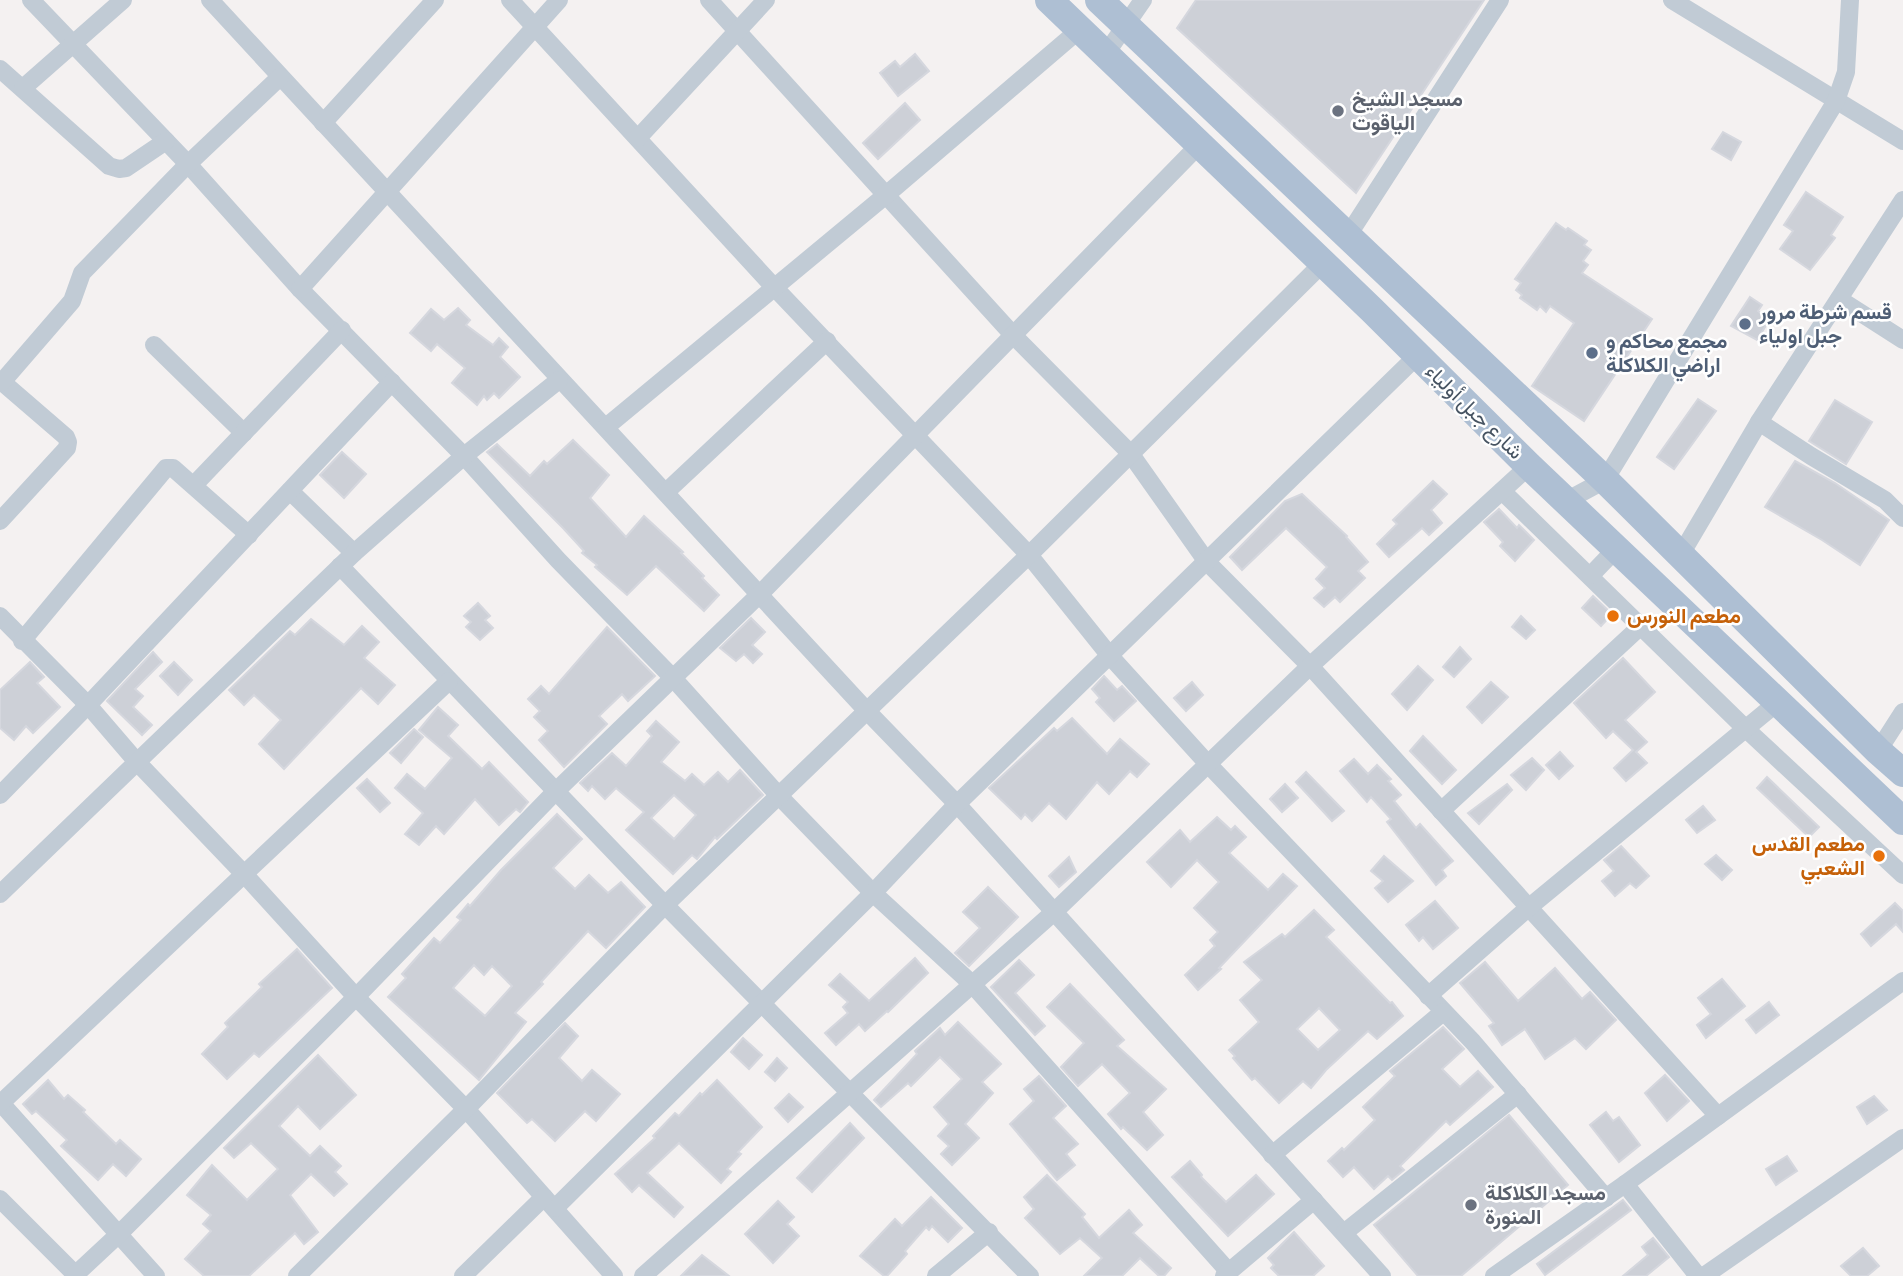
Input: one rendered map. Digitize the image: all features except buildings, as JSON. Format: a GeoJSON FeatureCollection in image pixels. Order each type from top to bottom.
{"type":"FeatureCollection","features":[{"type":"Feature","properties":{"kind":"main road","name":"شارع جبل أولياء"},"geometry":{"type":"LineString","coordinates":[[1049,0],[1324,263],[1566,501],[1903,821]]}},
{"type":"Feature","properties":{"kind":"main road","name":"شارع جبل أولياء"},"geometry":{"type":"LineString","coordinates":[[1099,0],[1605,480],[1903,773]]}},
{"type":"Feature","properties":{"kind":"street"},"geometry":{"type":"LineString","coordinates":[[31,0],[188,164],[300,289],[464,456],[558,560],[673,678],[780,797],[873,893],[972,984],[1226,1274],[1314,1200]]}},
{"type":"Feature","properties":{"kind":"street"},"geometry":{"type":"LineString","coordinates":[[123,0],[74,43],[9,82],[109,166],[126,168],[166,141]]}},
{"type":"Feature","properties":{"kind":"street"},"geometry":{"type":"LineString","coordinates":[[209,0],[559,380],[761,593],[866,710],[957,804],[1272,1155],[1345,1232],[1376,1274]]}},
{"type":"Feature","properties":{"kind":"street"},"geometry":{"type":"LineString","coordinates":[[323,123],[435,0]]}},
{"type":"Feature","properties":{"kind":"street"},"geometry":{"type":"LineString","coordinates":[[510,0],[774,287],[1029,555],[1110,656],[1208,764],[1473,1042],[1606,1198]]}},
{"type":"Feature","properties":{"kind":"street"},"geometry":{"type":"LineString","coordinates":[[300,289],[559,0]]}},
{"type":"Feature","properties":{"kind":"street"},"geometry":{"type":"LineString","coordinates":[[709,0],[1013,335],[1130,453],[1207,562],[1310,666],[1718,1116]]}},
{"type":"Feature","properties":{"kind":"street"},"geometry":{"type":"LineString","coordinates":[[638,138],[766,0]]}},
{"type":"Feature","properties":{"kind":"street"},"geometry":{"type":"LineString","coordinates":[[1105,55],[1143,0]]}},
{"type":"Feature","properties":{"kind":"street"},"geometry":{"type":"LineString","coordinates":[[1347,237],[1500,0]]}},
{"type":"Feature","properties":{"kind":"street"},"geometry":{"type":"LineString","coordinates":[[1672,0],[1903,141]]}},
{"type":"Feature","properties":{"kind":"street"},"geometry":{"type":"LineString","coordinates":[[1566,501],[1605,480],[1836,101],[1846,72],[1850,0]]}},
{"type":"Feature","properties":{"kind":"street"},"geometry":{"type":"LineString","coordinates":[[606,427],[886,195],[1079,30]]}},
{"type":"Feature","properties":{"kind":"street"},"geometry":{"type":"LineString","coordinates":[[0,521],[67,448],[68,442],[66,437],[1,381],[72,301],[82,273],[188,164],[280,78]]}},
{"type":"Feature","properties":{"kind":"street"},"geometry":{"type":"LineString","coordinates":[[0,1199],[76,1275],[356,997],[555,792],[761,593],[1199,145]]}},
{"type":"Feature","properties":{"kind":"street"},"geometry":{"type":"LineString","coordinates":[[1680,556],[1759,422],[1903,200]]}},
{"type":"Feature","properties":{"kind":"street"},"geometry":{"type":"LineString","coordinates":[[297,1276],[466,1109],[664,905],[780,797],[866,710],[1029,555],[1324,263]]}},
{"type":"Feature","properties":{"kind":"street"},"geometry":{"type":"LineString","coordinates":[[1839,299],[1903,340]]}},
{"type":"Feature","properties":{"kind":"street"},"geometry":{"type":"LineString","coordinates":[[194,485],[341,330]]}},
{"type":"Feature","properties":{"kind":"street"},"geometry":{"type":"LineString","coordinates":[[666,492],[827,341]]}},
{"type":"Feature","properties":{"kind":"street"},"geometry":{"type":"LineString","coordinates":[[154,345],[244,433]]}},
{"type":"Feature","properties":{"kind":"street"},"geometry":{"type":"LineString","coordinates":[[463,1276],[550,1202],[873,893],[957,804],[1417,356]]}},
{"type":"Feature","properties":{"kind":"street"},"geometry":{"type":"LineString","coordinates":[[0,894],[354,553],[464,456],[559,380]]}},
{"type":"Feature","properties":{"kind":"street"},"geometry":{"type":"LineString","coordinates":[[0,795],[392,382]]}},
{"type":"Feature","properties":{"kind":"street"},"geometry":{"type":"LineString","coordinates":[[1759,422],[1885,500],[1903,518]]}},
{"type":"Feature","properties":{"kind":"street"},"geometry":{"type":"LineString","coordinates":[[643,1276],[1054,912],[1310,666],[1530,466]]}},
{"type":"Feature","properties":{"kind":"street"},"geometry":{"type":"LineString","coordinates":[[22,641],[166,468],[173,468],[249,535]]}},
{"type":"Feature","properties":{"kind":"street"},"geometry":{"type":"LineString","coordinates":[[290,491],[354,553]]}},
{"type":"Feature","properties":{"kind":"street"},"geometry":{"type":"LineString","coordinates":[[1502,491],[1746,729],[1903,875]]}},
{"type":"Feature","properties":{"kind":"street"},"geometry":{"type":"LineString","coordinates":[[1591,575],[1616,549]]}},
{"type":"Feature","properties":{"kind":"street"},"geometry":{"type":"LineString","coordinates":[[340,566],[664,905],[1030,1276]]}},
{"type":"Feature","properties":{"kind":"street"},"geometry":{"type":"LineString","coordinates":[[0,616],[88,705],[137,762],[356,997],[466,1109],[614,1276]]}},
{"type":"Feature","properties":{"kind":"street"},"geometry":{"type":"LineString","coordinates":[[1441,811],[1642,625]]}},
{"type":"Feature","properties":{"kind":"street"},"geometry":{"type":"LineString","coordinates":[[156,1276],[0,1103],[449,681]]}},
{"type":"Feature","properties":{"kind":"street"},"geometry":{"type":"LineString","coordinates":[[1429,996],[1528,908],[1778,702]]}},
{"type":"Feature","properties":{"kind":"street"},"geometry":{"type":"LineString","coordinates":[[1878,751],[1903,712]]}},
{"type":"Feature","properties":{"kind":"street"},"geometry":{"type":"LineString","coordinates":[[1494,1276],[1606,1198],[1903,981]]}},
{"type":"Feature","properties":{"kind":"street"},"geometry":{"type":"LineString","coordinates":[[1272,1155],[1443,1012]]}},
{"type":"Feature","properties":{"kind":"street"},"geometry":{"type":"LineString","coordinates":[[1345,1232],[1518,1094]]}},
{"type":"Feature","properties":{"kind":"street"},"geometry":{"type":"LineString","coordinates":[[1704,1276],[1903,1138]]}},
{"type":"Feature","properties":{"kind":"street"},"geometry":{"type":"LineString","coordinates":[[1625,1184],[1698,1276]]}},
{"type":"Feature","properties":{"kind":"street"},"geometry":{"type":"LineString","coordinates":[[936,1276],[989,1232]]}},
{"type":"Feature","properties":{"kind":"place","name":"مسجد الشيخ الياقوت"},"geometry":{"type":"Point","coordinates":[1338,111]}},
{"type":"Feature","properties":{"kind":"place","name":"قسم شرطة مرور جبل اولياء"},"geometry":{"type":"Point","coordinates":[1745,324]}},
{"type":"Feature","properties":{"kind":"place","name":"مجمع محاكم و اراضي الكلاكلة"},"geometry":{"type":"Point","coordinates":[1592,353]}},
{"type":"Feature","properties":{"kind":"place","name":"مطعم النورس"},"geometry":{"type":"Point","coordinates":[1613,616]}},
{"type":"Feature","properties":{"kind":"place","name":"مطعم القدس الشعبي"},"geometry":{"type":"Point","coordinates":[1879,856]}},
{"type":"Feature","properties":{"kind":"place","name":"مسجد الكلاكلة المنورة"},"geometry":{"type":"Point","coordinates":[1471,1205]}}]}
